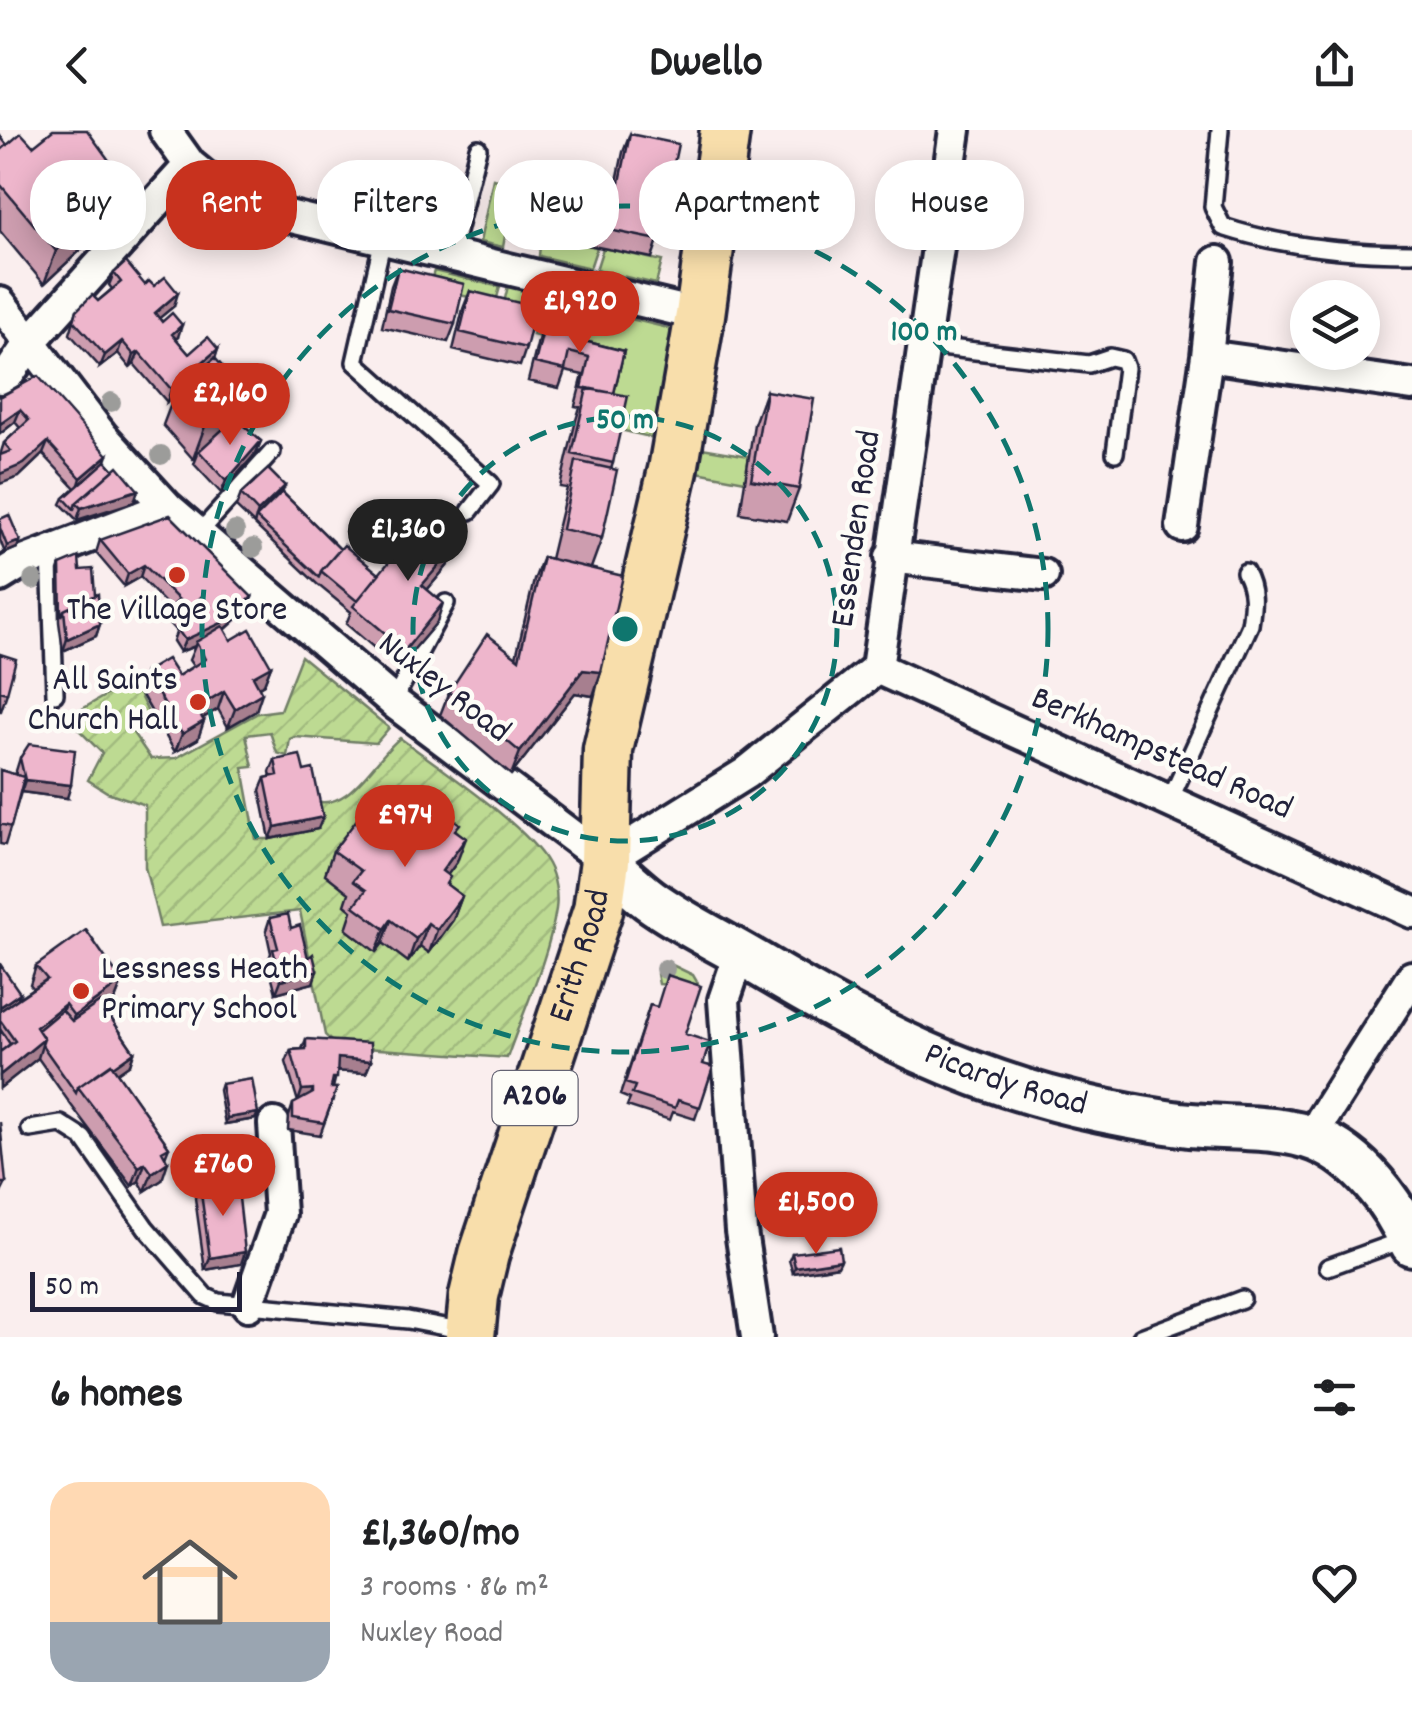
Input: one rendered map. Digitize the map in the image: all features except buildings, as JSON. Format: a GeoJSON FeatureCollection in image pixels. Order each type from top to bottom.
{"type":"FeatureCollection","features":[{"type":"Feature","properties":{"kind":"main road","name":"A206"},"geometry":{"type":"LineString","coordinates":[[605,860],[608,750],[672,470],[700,316],[719,131]]}},
{"type":"Feature","properties":{"kind":"main road","name":"Picardy Road"},"geometry":{"type":"LineString","coordinates":[[605,860],[650,900],[883,1034],[942,1063],[992,1082],[1104,1110],[1186,1124],[1282,1132],[1316,1140],[1349,1160],[1375,1186],[1400,1216],[1411,1241]]}},
{"type":"Feature","properties":{"kind":"main road","name":"Erith Road"},"geometry":{"type":"LineString","coordinates":[[470,1334],[484,1254],[590,938],[605,860]]}},
{"type":"Feature","properties":{"kind":"street"},"geometry":{"type":"LineString","coordinates":[[165,130],[186,160]]}},
{"type":"Feature","properties":{"kind":"street","name":"Essenden Road"},"geometry":{"type":"LineString","coordinates":[[605,860],[746,772],[877,668],[955,130]]}},
{"type":"Feature","properties":{"kind":"street"},"geometry":{"type":"LineString","coordinates":[[0,378],[10,372],[31,341],[166,191]]}},
{"type":"Feature","properties":{"kind":"street"},"geometry":{"type":"LineString","coordinates":[[428,250],[700,316]]}},
{"type":"Feature","properties":{"kind":"street"},"geometry":{"type":"LineString","coordinates":[[1182,526],[1217,262]]}},
{"type":"Feature","properties":{"kind":"street","name":"Nuxley Road"},"geometry":{"type":"LineString","coordinates":[[0,303],[102,436],[166,507],[404,710],[605,860]]}},
{"type":"Feature","properties":{"kind":"street"},"geometry":{"type":"LineString","coordinates":[[1206,356],[1412,385]]}},
{"type":"Feature","properties":{"kind":"street"},"geometry":{"type":"LineString","coordinates":[[0,576],[166,507]]}},
{"type":"Feature","properties":{"kind":"street"},"geometry":{"type":"LineString","coordinates":[[891,556],[1044,575]]}},
{"type":"Feature","properties":{"kind":"street","name":"Berkhampstead Road"},"geometry":{"type":"LineString","coordinates":[[877,668],[1412,912]]}},
{"type":"Feature","properties":{"kind":"street"},"geometry":{"type":"LineString","coordinates":[[740,953],[724,1000],[741,1231],[757,1337]]}},
{"type":"Feature","properties":{"kind":"street"},"geometry":{"type":"LineString","coordinates":[[1316,1140],[1322,1119],[1412,978]]}},
{"type":"Feature","properties":{"kind":"street"},"geometry":{"type":"LineString","coordinates":[[248,1305],[280,1214],[274,1124]]}},
{"type":"Feature","properties":{"kind":"lane"},"geometry":{"type":"LineString","coordinates":[[1220,130],[1212,207],[1224,227],[1342,252],[1412,253]]}},
{"type":"Feature","properties":{"kind":"lane"},"geometry":{"type":"LineString","coordinates":[[452,256],[478,148]]}},
{"type":"Feature","properties":{"kind":"lane"},"geometry":{"type":"LineString","coordinates":[[380,250],[355,362],[491,484],[470,511]]}},
{"type":"Feature","properties":{"kind":"lane"},"geometry":{"type":"LineString","coordinates":[[923,345],[1089,364],[1110,357],[1123,360],[1126,368],[1115,453]]}},
{"type":"Feature","properties":{"kind":"lane"},"geometry":{"type":"LineString","coordinates":[[198,534],[272,452]]}},
{"type":"Feature","properties":{"kind":"lane"},"geometry":{"type":"LineString","coordinates":[[50,552],[55,694]]}},
{"type":"Feature","properties":{"kind":"lane"},"geometry":{"type":"LineString","coordinates":[[1170,800],[1250,625],[1254,604],[1252,585],[1245,572]]}},
{"type":"Feature","properties":{"kind":"lane"},"geometry":{"type":"LineString","coordinates":[[404,710],[446,604]]}},
{"type":"Feature","properties":{"kind":"lane"},"geometry":{"type":"LineString","coordinates":[[30,1129],[61,1124],[82,1138],[146,1228],[205,1296],[218,1302],[408,1320],[470,1334]]}},
{"type":"Feature","properties":{"kind":"lane"},"geometry":{"type":"LineString","coordinates":[[1328,1267],[1411,1241]]}},
{"type":"Feature","properties":{"kind":"lane"},"geometry":{"type":"LineString","coordinates":[[1140,1337],[1242,1299]]}},
{"type":"Feature","properties":{"kind":"green space"},"geometry":{"type":"Polygon","coordinates":[[[493,179],[494,179],[494,245],[480,242],[493,179]]]}},
{"type":"Feature","properties":{"kind":"green space"},"geometry":{"type":"Polygon","coordinates":[[[540,250],[596,250],[590,268],[539,256],[540,250]]]}},
{"type":"Feature","properties":{"kind":"green space"},"geometry":{"type":"Polygon","coordinates":[[[602,250],[662,261],[656,284],[596,270],[602,250]]]}},
{"type":"Feature","properties":{"kind":"green space"},"geometry":{"type":"Polygon","coordinates":[[[434,271],[500,287],[496,301],[464,296],[431,280],[434,271]]]}},
{"type":"Feature","properties":{"kind":"green space"},"geometry":{"type":"Polygon","coordinates":[[[508,286],[586,306],[572,358],[568,344],[533,335],[538,314],[504,303],[508,286]]]}},
{"type":"Feature","properties":{"kind":"green space"},"geometry":{"type":"Polygon","coordinates":[[[602,312],[668,328],[675,338],[654,438],[603,426],[580,360],[591,315],[601,318],[602,312]]]}},
{"type":"Feature","properties":{"kind":"green space"},"geometry":{"type":"Polygon","coordinates":[[[702,448],[749,456],[745,481],[697,472],[702,448]]]}},
{"type":"Feature","properties":{"kind":"green space"},"geometry":{"type":"Polygon","coordinates":[[[301,656],[389,728],[376,743],[295,737],[290,739],[287,756],[277,753],[270,732],[246,735],[253,767],[243,768],[256,839],[270,839],[312,800],[325,802],[349,792],[400,738],[522,832],[548,864],[556,892],[553,927],[507,1058],[336,1046],[325,1035],[300,911],[160,927],[145,867],[145,805],[107,792],[88,780],[102,753],[72,723],[72,715],[132,680],[149,714],[129,727],[151,759],[176,758],[258,713],[280,710],[301,656]]]}},
{"type":"Feature","properties":{"kind":"green space"},"geometry":{"type":"Polygon","coordinates":[[[664,961],[693,975],[700,987],[659,984],[657,974],[664,961]]]}},
{"type":"Feature","properties":{"kind":"place","name":"The Village Store"},"geometry":{"type":"Point","coordinates":[177,575]}},
{"type":"Feature","properties":{"kind":"place","name":"All Saints Church Hall"},"geometry":{"type":"Point","coordinates":[198,702]}},
{"type":"Feature","properties":{"kind":"place","name":"Lessness Heath Primary School"},"geometry":{"type":"Point","coordinates":[81,991]}}]}
